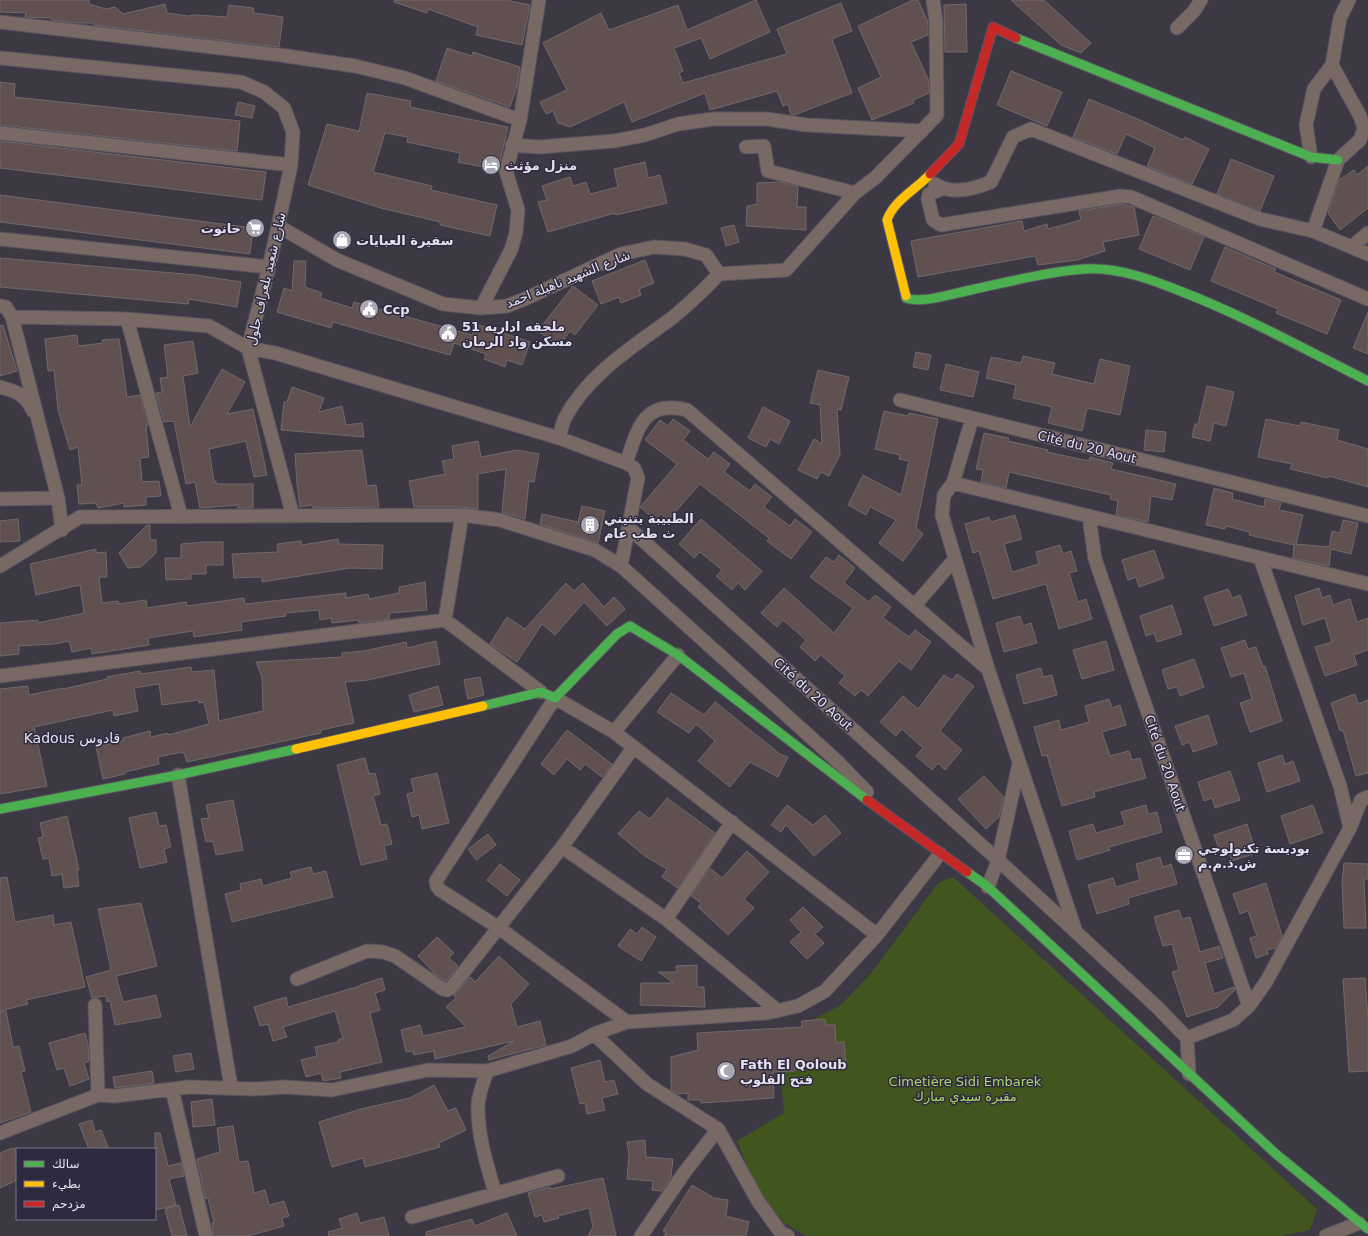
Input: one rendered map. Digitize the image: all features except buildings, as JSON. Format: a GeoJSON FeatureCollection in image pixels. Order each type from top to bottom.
{"type":"FeatureCollection","features":[{"type":"Feature","properties":{"kind":"street"},"geometry":{"type":"LineString","coordinates":[[480,308],[511,250],[516,234],[518,210],[506,171],[520,120],[540,0]]}},
{"type":"Feature","properties":{"kind":"street"},"geometry":{"type":"LineString","coordinates":[[559,438],[565,418],[585,390],[618,357],[673,317],[704,290],[719,274],[786,270],[855,193],[875,178],[936,115],[936,21],[933,0]]}},
{"type":"Feature","properties":{"kind":"street"},"geometry":{"type":"LineString","coordinates":[[1177,28],[1194,11],[1201,0]]}},
{"type":"Feature","properties":{"kind":"street"},"geometry":{"type":"LineString","coordinates":[[1311,157],[1306,125],[1314,89],[1332,65],[1340,18],[1349,0]]}},
{"type":"Feature","properties":{"kind":"street"},"geometry":{"type":"LineString","coordinates":[[0,22],[280,55],[355,66],[405,78],[520,120]]}},
{"type":"Feature","properties":{"kind":"street"},"geometry":{"type":"LineString","coordinates":[[1338,160],[1311,157],[1003,33],[993,27],[959,144],[928,178],[903,198],[889,214],[887,220],[906,298],[912,300],[936,297],[1030,278],[1085,269],[1123,272],[1144,276],[1245,319],[1368,382]]}},
{"type":"Feature","properties":{"kind":"street","name":"شارع شعيد بلعراف جلول"},"geometry":{"type":"LineString","coordinates":[[0,58],[241,82],[264,92],[284,108],[293,132],[291,165],[270,267],[248,348],[293,516]]}},
{"type":"Feature","properties":{"kind":"street"},"geometry":{"type":"LineString","coordinates":[[1312,231],[1338,160],[1360,140],[1364,128],[1360,116],[1332,65]]}},
{"type":"Feature","properties":{"kind":"street"},"geometry":{"type":"LineString","coordinates":[[512,145],[539,147],[614,141],[646,135],[678,124],[713,119],[767,119],[807,125],[922,131]]}},
{"type":"Feature","properties":{"kind":"street"},"geometry":{"type":"LineString","coordinates":[[1368,254],[1312,231],[1260,219],[1031,128],[1013,137],[990,182],[973,189],[942,189],[933,191],[929,194],[928,199],[932,220],[940,225],[1121,196],[1131,197],[1368,299]]}},
{"type":"Feature","properties":{"kind":"street"},"geometry":{"type":"LineString","coordinates":[[0,133],[291,165]]}},
{"type":"Feature","properties":{"kind":"street"},"geometry":{"type":"LineString","coordinates":[[746,147],[764,146],[768,171],[855,193]]}},
{"type":"Feature","properties":{"kind":"street"},"geometry":{"type":"LineString","coordinates":[[928,178],[942,189]]}},
{"type":"Feature","properties":{"kind":"street","name":"شارع الشهيد ناهيلة احمد"},"geometry":{"type":"LineString","coordinates":[[278,226],[337,260],[443,304],[480,308],[507,306],[622,254],[654,247],[685,249],[706,255],[719,274]]}},
{"type":"Feature","properties":{"kind":"street"},"geometry":{"type":"LineString","coordinates":[[1352,247],[1368,233]]}},
{"type":"Feature","properties":{"kind":"street"},"geometry":{"type":"LineString","coordinates":[[0,239],[270,267]]}},
{"type":"Feature","properties":{"kind":"street"},"geometry":{"type":"LineString","coordinates":[[0,306],[6,307],[12,317],[58,498],[62,530]]}},
{"type":"Feature","properties":{"kind":"street"},"geometry":{"type":"LineString","coordinates":[[12,317],[127,319],[209,326],[248,348],[275,353],[559,438],[626,463],[634,468],[638,478],[621,566]]}},
{"type":"Feature","properties":{"kind":"street"},"geometry":{"type":"LineString","coordinates":[[127,319],[182,516]]}},
{"type":"Feature","properties":{"kind":"street"},"geometry":{"type":"LineString","coordinates":[[0,387],[16,391],[28,400],[40,425]]}},
{"type":"Feature","properties":{"kind":"street","name":"Cité du 20 Aout"},"geometry":{"type":"LineString","coordinates":[[900,400],[1368,516]]}},
{"type":"Feature","properties":{"kind":"street"},"geometry":{"type":"LineString","coordinates":[[626,463],[640,423],[655,410],[673,406],[687,410],[988,669]]}},
{"type":"Feature","properties":{"kind":"street","name":"Cité du 20 Aout"},"geometry":{"type":"LineString","coordinates":[[972,419],[953,483],[944,494],[942,515],[954,560],[988,669],[1076,932]]}},
{"type":"Feature","properties":{"kind":"street"},"geometry":{"type":"LineString","coordinates":[[953,483],[1368,584]]}},
{"type":"Feature","properties":{"kind":"street"},"geometry":{"type":"LineString","coordinates":[[0,499],[58,498]]}},
{"type":"Feature","properties":{"kind":"street"},"geometry":{"type":"LineString","coordinates":[[0,566],[80,518],[182,516],[462,516],[500,520],[595,550],[621,566],[836,760],[897,824]]}},
{"type":"Feature","properties":{"kind":"street"},"geometry":{"type":"LineString","coordinates":[[445,620],[462,516]]}},
{"type":"Feature","properties":{"kind":"street","name":"Cité du 20 Aout"},"geometry":{"type":"LineString","coordinates":[[1089,517],[1095,559],[1249,1006]]}},
{"type":"Feature","properties":{"kind":"street","name":"Cité du 20 Aout"},"geometry":{"type":"LineString","coordinates":[[629,528],[998,860],[1187,1038]]}},
{"type":"Feature","properties":{"kind":"street"},"geometry":{"type":"LineString","coordinates":[[1260,558],[1340,786],[1350,828]]}},
{"type":"Feature","properties":{"kind":"street"},"geometry":{"type":"LineString","coordinates":[[915,605],[954,560]]}},
{"type":"Feature","properties":{"kind":"street"},"geometry":{"type":"LineString","coordinates":[[0,676],[445,620],[542,692],[614,732],[877,935]]}},
{"type":"Feature","properties":{"kind":"street"},"geometry":{"type":"LineString","coordinates":[[627,1022],[499,928],[440,890],[436,881],[555,698],[617,634],[630,626],[678,655],[897,824],[988,887],[1276,1154],[1364,1226]]}},
{"type":"Feature","properties":{"kind":"street"},"geometry":{"type":"LineString","coordinates":[[614,732],[678,655]]}},
{"type":"Feature","properties":{"kind":"street"},"geometry":{"type":"LineString","coordinates":[[0,809],[178,775],[363,735],[542,692]]}},
{"type":"Feature","properties":{"kind":"street"},"geometry":{"type":"LineString","coordinates":[[297,979],[367,951],[383,952],[395,956],[443,989],[447,990],[451,988],[562,847],[633,748]]}},
{"type":"Feature","properties":{"kind":"street"},"geometry":{"type":"LineString","coordinates":[[988,887],[998,860],[1019,764]]}},
{"type":"Feature","properties":{"kind":"street"},"geometry":{"type":"LineString","coordinates":[[178,775],[231,1087]]}},
{"type":"Feature","properties":{"kind":"street"},"geometry":{"type":"LineString","coordinates":[[1189,1074],[1187,1038],[1233,1020],[1249,1006],[1266,982],[1350,828],[1361,800],[1368,797]]}},
{"type":"Feature","properties":{"kind":"street"},"geometry":{"type":"LineString","coordinates":[[666,919],[732,822]]}},
{"type":"Feature","properties":{"kind":"street"},"geometry":{"type":"LineString","coordinates":[[562,847],[666,919],[778,1011]]}},
{"type":"Feature","properties":{"kind":"street"},"geometry":{"type":"LineString","coordinates":[[0,1133],[98,1095],[115,1096],[189,1087],[332,1090],[428,1070],[487,1070],[572,1046],[594,1034],[627,1022],[767,1013],[798,1006],[824,991],[877,935],[940,854]]}},
{"type":"Feature","properties":{"kind":"street"},"geometry":{"type":"LineString","coordinates":[[95,1005],[98,1095]]}},
{"type":"Feature","properties":{"kind":"street"},"geometry":{"type":"LineString","coordinates":[[594,1034],[646,1084],[718,1130],[758,1201],[781,1233],[788,1236]]}},
{"type":"Feature","properties":{"kind":"street"},"geometry":{"type":"LineString","coordinates":[[487,1070],[478,1103],[484,1152],[495,1193]]}},
{"type":"Feature","properties":{"kind":"street"},"geometry":{"type":"LineString","coordinates":[[172,1089],[206,1236]]}},
{"type":"Feature","properties":{"kind":"street"},"geometry":{"type":"LineString","coordinates":[[641,1236],[684,1173],[718,1130]]}},
{"type":"Feature","properties":{"kind":"street"},"geometry":{"type":"LineString","coordinates":[[412,1217],[558,1176]]}},
{"type":"Feature","properties":{"kind":"street"},"geometry":{"type":"LineString","coordinates":[[1326,1236],[1364,1226]]}},
{"type":"Feature","properties":{"kind":"green space","name":"Cimetière Sidi Embarek مقبرة سيدي مبارك"},"geometry":{"type":"Polygon","coordinates":[[[953,877],[1317,1209],[1310,1230],[1281,1236],[806,1236],[783,1222],[755,1185],[737,1141],[784,1113],[780,1065],[799,1066],[801,1026],[841,1005],[873,971],[938,883],[953,877]]]}},
{"type":"Feature","properties":{"kind":"traffic: fast"},"geometry":{"type":"LineString","coordinates":[[1016,38],[1311,157],[1338,160]]}},
{"type":"Feature","properties":{"kind":"traffic: fast"},"geometry":{"type":"LineString","coordinates":[[906,296],[906,298],[913,300],[930,299],[1070,270],[1097,269],[1121,272],[1157,282],[1228,311],[1368,381]]}},
{"type":"Feature","properties":{"kind":"traffic: fast"},"geometry":{"type":"LineString","coordinates":[[483,706],[541,692],[555,698],[617,634],[630,626],[678,655],[867,800]]}},
{"type":"Feature","properties":{"kind":"traffic: fast"},"geometry":{"type":"LineString","coordinates":[[0,809],[178,775],[296,749]]}},
{"type":"Feature","properties":{"kind":"traffic: fast"},"geometry":{"type":"LineString","coordinates":[[967,872],[988,887],[1276,1154],[1368,1229]]}},
{"type":"Feature","properties":{"kind":"traffic: slow"},"geometry":{"type":"LineString","coordinates":[[906,296],[887,220],[895,206],[930,174]]}},
{"type":"Feature","properties":{"kind":"traffic: slow"},"geometry":{"type":"LineString","coordinates":[[296,749],[483,706]]}},
{"type":"Feature","properties":{"kind":"traffic: jam"},"geometry":{"type":"LineString","coordinates":[[930,174],[959,144],[993,27],[1016,38]]}},
{"type":"Feature","properties":{"kind":"traffic: jam"},"geometry":{"type":"LineString","coordinates":[[867,800],[967,872]]}},
{"type":"Feature","properties":{"kind":"place","name":"منزل مؤثث"},"geometry":{"type":"Point","coordinates":[491,165]}},
{"type":"Feature","properties":{"kind":"place","name":"حانوت"},"geometry":{"type":"Point","coordinates":[255,228]}},
{"type":"Feature","properties":{"kind":"place","name":"سفيرة العبايات"},"geometry":{"type":"Point","coordinates":[342,240]}},
{"type":"Feature","properties":{"kind":"place","name":"Ccp"},"geometry":{"type":"Point","coordinates":[369,309]}},
{"type":"Feature","properties":{"kind":"place","name":"ملحقه اداريه 51 مسكن واد الرمان"},"geometry":{"type":"Point","coordinates":[448,333]}},
{"type":"Feature","properties":{"kind":"place","name":"الطبيبة بننيني ث طب عام"},"geometry":{"type":"Point","coordinates":[590,525]}},
{"type":"Feature","properties":{"kind":"place","name":"بوديسة تكنولوجي ش.ذ.م.م"},"geometry":{"type":"Point","coordinates":[1184,855]}},
{"type":"Feature","properties":{"kind":"place","name":"Fath El Qoloub فتح القلوب"},"geometry":{"type":"Point","coordinates":[726,1071]}},
{"type":"Feature","properties":{"kind":"district","name":"Kadous قادوس"},"geometry":{"type":"Point","coordinates":[72,738]}}]}
